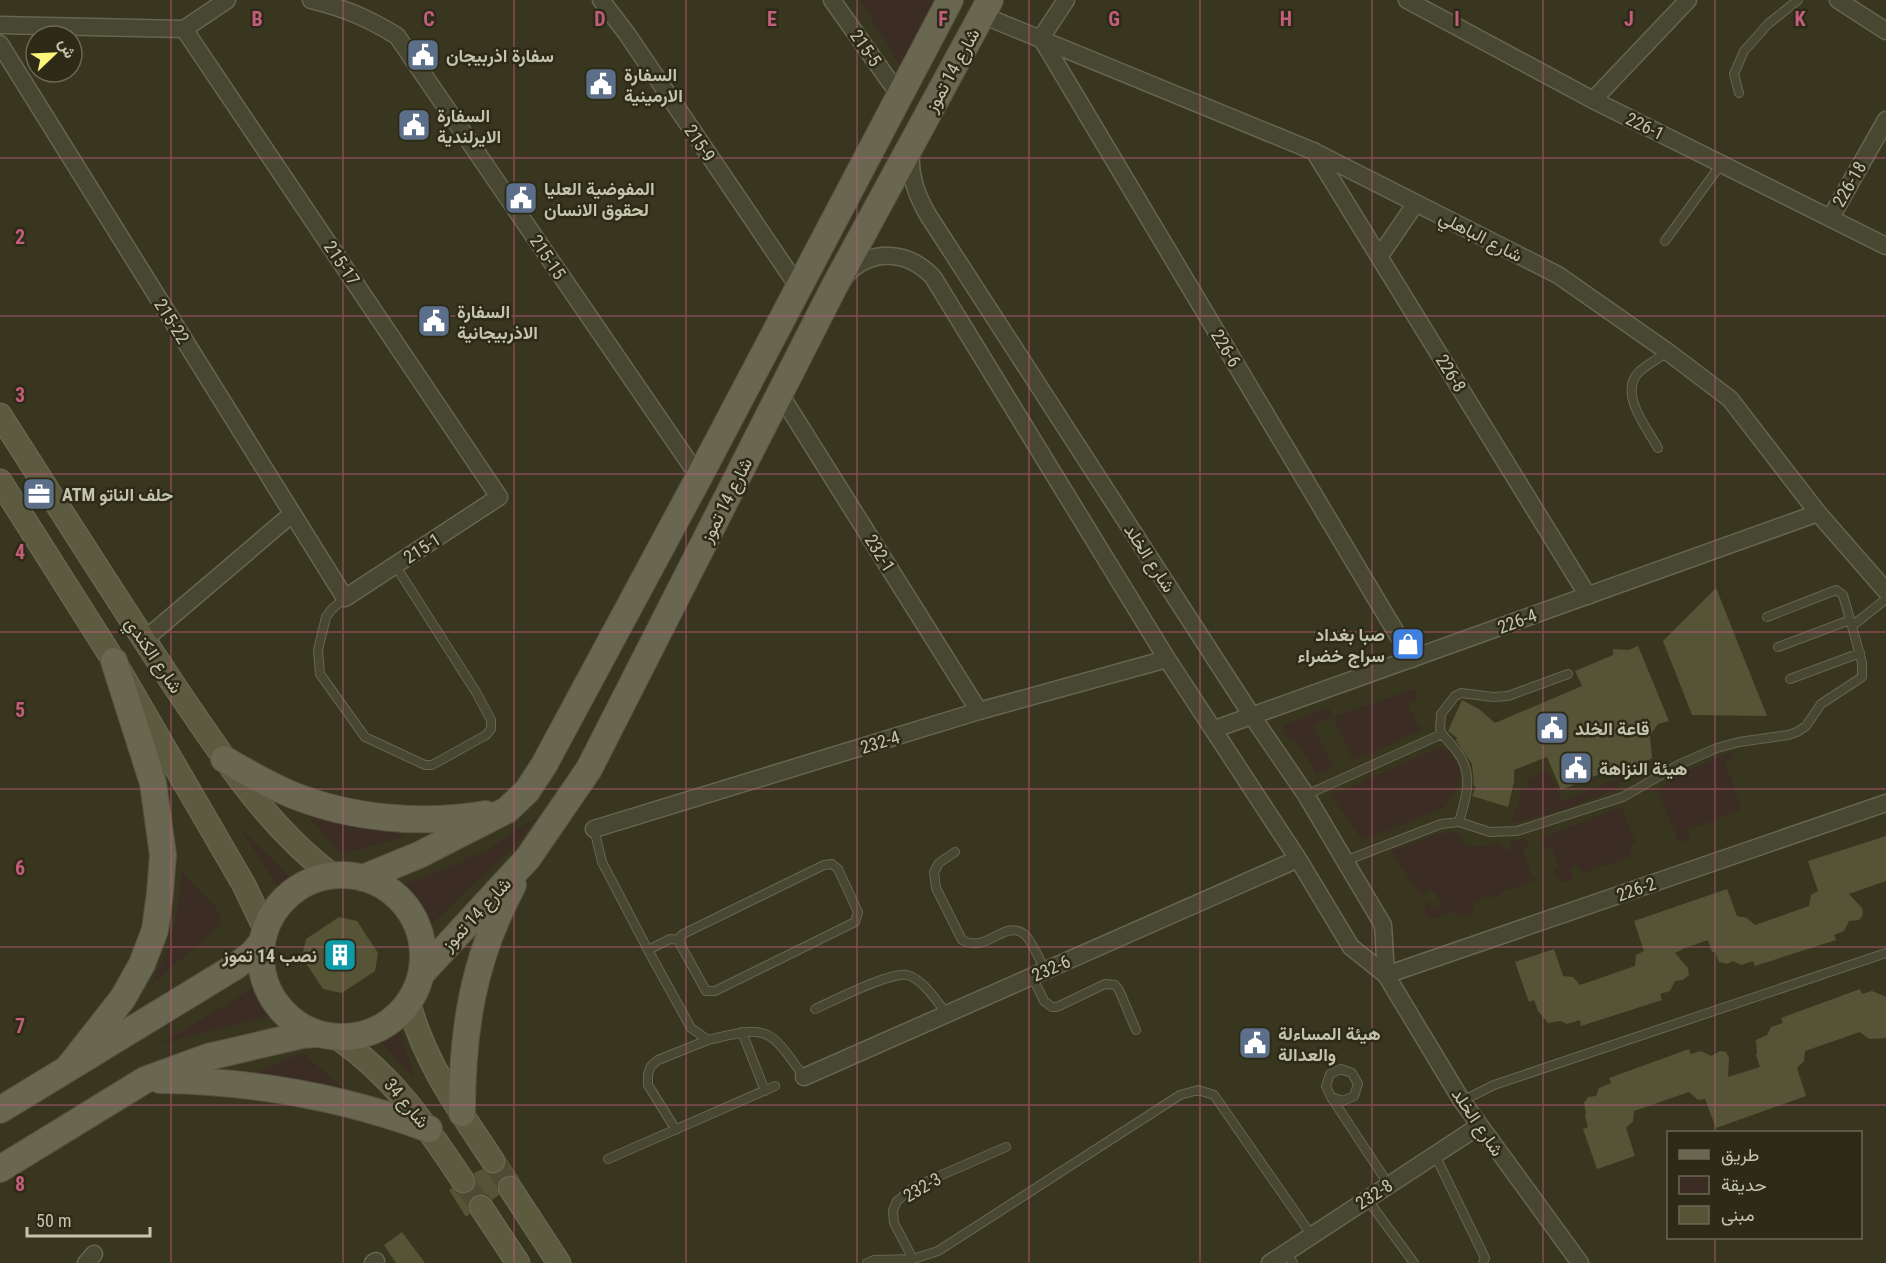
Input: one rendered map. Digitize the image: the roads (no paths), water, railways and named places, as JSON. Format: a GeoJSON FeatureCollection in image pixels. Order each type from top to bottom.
{"type":"FeatureCollection","features":[{"type":"Feature","properties":{"kind":"main road","name":"شارع 14 تموز"},"geometry":{"type":"LineString","coordinates":[[363,878],[419,855],[507,810],[527,790],[544,765],[699,477],[950,0]]}},
{"type":"Feature","properties":{"kind":"main road","name":"شارع 14 تموز"},"geometry":{"type":"LineString","coordinates":[[422,973],[528,858],[589,769],[834,287],[986,7]]}},
{"type":"Feature","properties":{"kind":"main road"},"geometry":{"type":"LineString","coordinates":[[68,1068],[123,998],[142,964],[155,930],[160,893],[163,855],[153,783],[114,661]]}},
{"type":"Feature","properties":{"kind":"main road"},"geometry":{"type":"LineString","coordinates":[[224,759],[290,794],[325,806],[360,814],[434,819],[470,817],[507,810]]}},
{"type":"Feature","properties":{"kind":"main road"},"geometry":{"type":"LineString","coordinates":[[462,1113],[464,1044],[476,976],[491,933],[528,858]]}},
{"type":"Feature","properties":{"kind":"main road"},"geometry":{"type":"LineString","coordinates":[[0,1169],[145,1080],[208,1057],[327,1036],[367,1034],[383,1027],[397,1016],[409,1003],[422,973],[421,938],[406,906],[379,884],[363,878],[332,875],[303,884],[291,893],[271,915],[264,935],[261,958],[268,990],[277,1005],[301,1027],[327,1036]]}},
{"type":"Feature","properties":{"kind":"main road"},"geometry":{"type":"LineString","coordinates":[[0,1110],[236,966],[253,953],[264,935]]}},
{"type":"Feature","properties":{"kind":"main road"},"geometry":{"type":"LineString","coordinates":[[145,1080],[222,1082],[290,1090],[384,1113],[429,1129]]}},
{"type":"Feature","properties":{"kind":"street"},"geometry":{"type":"LineString","coordinates":[[0,25],[184,29],[227,0]]}},
{"type":"Feature","properties":{"kind":"street","name":"215-15"},"geometry":{"type":"LineString","coordinates":[[311,0],[341,7],[369,19],[397,36],[699,477]]}},
{"type":"Feature","properties":{"kind":"street","name":"215-9"},"geometry":{"type":"LineString","coordinates":[[601,0],[627,34],[799,288]]}},
{"type":"Feature","properties":{"kind":"street","name":"215-5"},"geometry":{"type":"LineString","coordinates":[[832,0],[900,96]]}},
{"type":"Feature","properties":{"kind":"street"},"geometry":{"type":"LineString","coordinates":[[1041,38],[1066,0]]}},
{"type":"Feature","properties":{"kind":"street","name":"226-1"},"geometry":{"type":"LineString","coordinates":[[1407,0],[1593,100],[1886,246]]}},
{"type":"Feature","properties":{"kind":"street"},"geometry":{"type":"LineString","coordinates":[[1593,100],[1688,0]]}},
{"type":"Feature","properties":{"kind":"street"},"geometry":{"type":"LineString","coordinates":[[1839,0],[1886,31]]}},
{"type":"Feature","properties":{"kind":"street","name":"شارع الباهلي"},"geometry":{"type":"LineString","coordinates":[[986,7],[1041,38],[1313,151],[1558,275],[1668,351],[1730,399],[1818,513],[1886,591]]}},
{"type":"Feature","properties":{"kind":"street","name":"215-17"},"geometry":{"type":"LineString","coordinates":[[184,29],[500,497]]}},
{"type":"Feature","properties":{"kind":"street","name":"226-6"},"geometry":{"type":"LineString","coordinates":[[1041,38],[1412,659]]}},
{"type":"Feature","properties":{"kind":"street","name":"215-22"},"geometry":{"type":"LineString","coordinates":[[0,44],[345,598]]}},
{"type":"Feature","properties":{"kind":"street","name":"226-18"},"geometry":{"type":"LineString","coordinates":[[1831,218],[1886,120]]}},
{"type":"Feature","properties":{"kind":"street","name":"شارع الخلد"},"geometry":{"type":"LineString","coordinates":[[912,142],[910,165],[913,179],[916,192],[928,215],[1252,716],[1306,795],[1383,925],[1386,975]]}},
{"type":"Feature","properties":{"kind":"street","name":"226-8"},"geometry":{"type":"LineString","coordinates":[[1313,151],[1588,596]]}},
{"type":"Feature","properties":{"kind":"street"},"geometry":{"type":"LineString","coordinates":[[1379,257],[1416,203]]}},
{"type":"Feature","properties":{"kind":"street","name":"شارع الخلد"},"geometry":{"type":"LineString","coordinates":[[834,287],[857,266],[876,257],[912,259],[933,276],[1167,659],[1215,729],[1351,947],[1386,975],[1462,1101],[1580,1263]]}},
{"type":"Feature","properties":{"kind":"street","name":"232-1"},"geometry":{"type":"LineString","coordinates":[[780,394],[980,711]]}},
{"type":"Feature","properties":{"kind":"street","name":"شارع الكندي"},"geometry":{"type":"LineString","coordinates":[[0,415],[144,640],[224,759],[300,850],[332,875]]}},
{"type":"Feature","properties":{"kind":"street","name":"شارع الكندي"},"geometry":{"type":"LineString","coordinates":[[0,481],[114,661],[244,885],[264,935]]}},
{"type":"Feature","properties":{"kind":"street","name":"215-1"},"geometry":{"type":"LineString","coordinates":[[345,598],[500,497]]}},
{"type":"Feature","properties":{"kind":"street","name":"226-4"},"geometry":{"type":"LineString","coordinates":[[1215,729],[1818,513]]}},
{"type":"Feature","properties":{"kind":"street"},"geometry":{"type":"LineString","coordinates":[[144,640],[292,514]]}},
{"type":"Feature","properties":{"kind":"street","name":"232-4"},"geometry":{"type":"LineString","coordinates":[[594,829],[980,711],[1167,659]]}},
{"type":"Feature","properties":{"kind":"street","name":"226-2"},"geometry":{"type":"LineString","coordinates":[[1386,975],[1886,803]]}},
{"type":"Feature","properties":{"kind":"street","name":"232-6"},"geometry":{"type":"LineString","coordinates":[[804,1077],[1298,859]]}},
{"type":"Feature","properties":{"kind":"street","name":"شارع 34"},"geometry":{"type":"LineString","coordinates":[[409,1003],[433,1066],[493,1161]]}},
{"type":"Feature","properties":{"kind":"street","name":"شارع 34"},"geometry":{"type":"LineString","coordinates":[[327,1036],[356,1051],[391,1082],[429,1129],[463,1181]]}},
{"type":"Feature","properties":{"kind":"street","name":"232-8"},"geometry":{"type":"LineString","coordinates":[[1270,1263],[1289,1258],[1312,1236],[1479,1126]]}},
{"type":"Feature","properties":{"kind":"street"},"geometry":{"type":"LineString","coordinates":[[510,1188],[559,1263]]}},
{"type":"Feature","properties":{"kind":"street"},"geometry":{"type":"LineString","coordinates":[[481,1207],[518,1263]]}},
{"type":"Feature","properties":{"kind":"lane"},"geometry":{"type":"LineString","coordinates":[[1739,93],[1734,74],[1744,51],[1768,24],[1798,0]]}},
{"type":"Feature","properties":{"kind":"lane"},"geometry":{"type":"LineString","coordinates":[[1665,241],[1722,163]]}},
{"type":"Feature","properties":{"kind":"lane"},"geometry":{"type":"LineString","coordinates":[[1658,448],[1632,402],[1631,386],[1638,373],[1668,351]]}},
{"type":"Feature","properties":{"kind":"lane"},"geometry":{"type":"LineString","coordinates":[[345,598],[326,617],[318,650],[318,669],[324,681],[365,737],[425,765],[432,765],[486,735],[492,724],[481,701],[395,565]]}},
{"type":"Feature","properties":{"kind":"lane"},"geometry":{"type":"LineString","coordinates":[[1345,861],[1441,824],[1459,822],[1490,832],[1517,831],[1623,797],[1680,764],[1718,748],[1797,732],[1806,726],[1821,704],[1862,677],[1860,653],[1843,594],[1836,590],[1767,617]]}},
{"type":"Feature","properties":{"kind":"lane"},"geometry":{"type":"LineString","coordinates":[[1778,647],[1851,623],[1886,599]]}},
{"type":"Feature","properties":{"kind":"lane"},"geometry":{"type":"LineString","coordinates":[[1790,679],[1860,653]]}},
{"type":"Feature","properties":{"kind":"lane"},"geometry":{"type":"LineString","coordinates":[[1459,822],[1465,802],[1468,775],[1465,763],[1440,729],[1440,714],[1455,696],[1461,693],[1493,697],[1508,696],[1568,674]]}},
{"type":"Feature","properties":{"kind":"lane"},"geometry":{"type":"LineString","coordinates":[[1306,795],[1443,734]]}},
{"type":"Feature","properties":{"kind":"lane"},"geometry":{"type":"LineString","coordinates":[[594,829],[603,862],[648,950],[692,1028],[699,1036],[708,1040]]}},
{"type":"Feature","properties":{"kind":"lane"},"geometry":{"type":"LineString","coordinates":[[956,852],[939,862],[933,872],[936,888],[962,940],[970,944],[983,943],[1007,931],[1017,930],[1026,934],[1039,973],[1044,1001],[1052,1007],[1057,1007],[1105,984],[1115,985],[1136,1030]]}},
{"type":"Feature","properties":{"kind":"lane"},"geometry":{"type":"LineString","coordinates":[[828,864],[838,869],[858,912],[855,922],[712,993],[704,988],[680,940],[686,932],[828,864]]}},
{"type":"Feature","properties":{"kind":"lane"},"geometry":{"type":"LineString","coordinates":[[648,950],[670,939],[680,940]]}},
{"type":"Feature","properties":{"kind":"lane"},"geometry":{"type":"LineString","coordinates":[[1462,1101],[1494,1085],[1886,953]]}},
{"type":"Feature","properties":{"kind":"lane"},"geometry":{"type":"LineString","coordinates":[[815,1009],[892,976],[908,975],[921,983],[947,1014]]}},
{"type":"Feature","properties":{"kind":"lane"},"geometry":{"type":"LineString","coordinates":[[742,1032],[765,1091]]}},
{"type":"Feature","properties":{"kind":"lane"},"geometry":{"type":"LineString","coordinates":[[676,1130],[648,1085],[651,1066],[658,1060],[708,1040],[742,1032],[760,1032],[780,1043],[804,1077]]}},
{"type":"Feature","properties":{"kind":"lane"},"geometry":{"type":"LineString","coordinates":[[608,1159],[775,1086]]}},
{"type":"Feature","properties":{"kind":"lane"},"geometry":{"type":"LineString","coordinates":[[867,1263],[874,1260],[913,1259],[938,1251],[1180,1095],[1198,1090],[1215,1095],[1312,1236]]}},
{"type":"Feature","properties":{"kind":"lane"},"geometry":{"type":"LineString","coordinates":[[1331,1097],[1389,1185]]}},
{"type":"Feature","properties":{"kind":"lane","name":"232-3"},"geometry":{"type":"LineString","coordinates":[[913,1259],[894,1223],[893,1210],[897,1200],[914,1187],[1006,1147]]}},
{"type":"Feature","properties":{"kind":"lane"},"geometry":{"type":"LineString","coordinates":[[1435,1155],[1485,1258],[1483,1263]]}},
{"type":"Feature","properties":{"kind":"lane"},"geometry":{"type":"LineString","coordinates":[[1367,1199],[1414,1263]]}},
{"type":"Feature","properties":{"kind":"tunnel"},"geometry":{"type":"LineString","coordinates":[[493,1161],[510,1188]]}},
{"type":"Feature","properties":{"kind":"tunnel"},"geometry":{"type":"LineString","coordinates":[[463,1181],[481,1207]]}},
{"type":"Feature","properties":{"kind":"place","name":"سفارة اذربيجان"},"geometry":{"type":"Point","coordinates":[423,55]}},
{"type":"Feature","properties":{"kind":"place","name":"السفارة الارمينية"},"geometry":{"type":"Point","coordinates":[601,84]}},
{"type":"Feature","properties":{"kind":"place","name":"السفارة الايرلندية"},"geometry":{"type":"Point","coordinates":[414,125]}},
{"type":"Feature","properties":{"kind":"place","name":"المفوضية العليا لحقوق الانسان"},"geometry":{"type":"Point","coordinates":[521,198]}},
{"type":"Feature","properties":{"kind":"place","name":"السفارة الاذربيجانية"},"geometry":{"type":"Point","coordinates":[434,321]}},
{"type":"Feature","properties":{"kind":"place","name":"ATM حلف الناتو"},"geometry":{"type":"Point","coordinates":[39,494]}},
{"type":"Feature","properties":{"kind":"place","name":"صبا بغداد سراج خضراء"},"geometry":{"type":"Point","coordinates":[1408,644]}},
{"type":"Feature","properties":{"kind":"place","name":"قاعة الخلد"},"geometry":{"type":"Point","coordinates":[1552,728]}},
{"type":"Feature","properties":{"kind":"place","name":"هيئة النزاهة"},"geometry":{"type":"Point","coordinates":[1576,768]}},
{"type":"Feature","properties":{"kind":"place","name":"نصب 14 تموز"},"geometry":{"type":"Point","coordinates":[340,955]}},
{"type":"Feature","properties":{"kind":"place","name":"هيئة المساءلة والعدالة"},"geometry":{"type":"Point","coordinates":[1255,1043]}}]}
